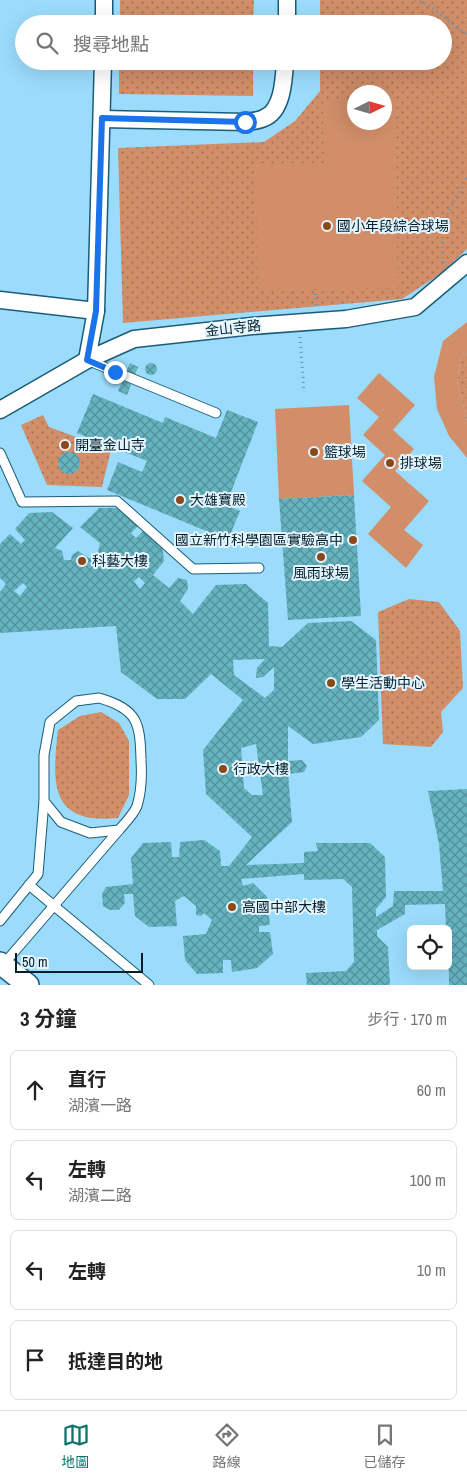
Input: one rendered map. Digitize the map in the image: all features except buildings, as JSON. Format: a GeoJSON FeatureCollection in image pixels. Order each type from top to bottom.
{"type":"FeatureCollection","features":[{"type":"Feature","properties":{"kind":"street"},"geometry":{"type":"LineString","coordinates":[[104,0],[104,15]]}},
{"type":"Feature","properties":{"kind":"street"},"geometry":{"type":"LineString","coordinates":[[287,0],[287,15]]}},
{"type":"Feature","properties":{"kind":"street"},"geometry":{"type":"LineString","coordinates":[[87,360],[96,311],[103,70]]}},
{"type":"Feature","properties":{"kind":"street"},"geometry":{"type":"LineString","coordinates":[[102,118],[245,122],[266,118],[275,108],[284,84],[285,70]]}},
{"type":"Feature","properties":{"kind":"street","name":"金山寺路"},"geometry":{"type":"LineString","coordinates":[[0,410],[87,360],[134,339],[252,326],[346,319],[415,307],[467,263]]}},
{"type":"Feature","properties":{"kind":"street"},"geometry":{"type":"LineString","coordinates":[[0,300],[96,311]]}},
{"type":"Feature","properties":{"kind":"street"},"geometry":{"type":"LineString","coordinates":[[1,965],[28,985]]}},
{"type":"Feature","properties":{"kind":"lane"},"geometry":{"type":"LineString","coordinates":[[87,360],[216,413]]}},
{"type":"Feature","properties":{"kind":"lane"},"geometry":{"type":"LineString","coordinates":[[0,454],[22,502],[117,501],[193,569],[259,568]]}},
{"type":"Feature","properties":{"kind":"lane"},"geometry":{"type":"LineString","coordinates":[[0,921],[38,874],[44,801],[44,755],[50,722],[76,701],[99,698],[112,702],[128,711],[140,730],[142,783],[137,808],[1,965]]}},
{"type":"Feature","properties":{"kind":"lane"},"geometry":{"type":"LineString","coordinates":[[44,801],[61,822],[90,833],[119,830]]}},
{"type":"Feature","properties":{"kind":"lane"},"geometry":{"type":"LineString","coordinates":[[29,885],[53,907],[149,985]]}},
{"type":"Feature","properties":{"kind":"path"},"geometry":{"type":"LineString","coordinates":[[415,0],[428,4],[442,15]]}},
{"type":"Feature","properties":{"kind":"path"},"geometry":{"type":"LineString","coordinates":[[452,23],[467,35]]}},
{"type":"Feature","properties":{"kind":"path"},"geometry":{"type":"LineString","coordinates":[[443,283],[442,224],[467,177]]}},
{"type":"Feature","properties":{"kind":"path"},"geometry":{"type":"LineString","coordinates":[[300,342],[304,392]]}},
{"type":"Feature","properties":{"kind":"shaded area"},"geometry":{"type":"Polygon","coordinates":[[[120,0],[254,0],[253,15],[120,15],[120,0]]]}},
{"type":"Feature","properties":{"kind":"shaded area"},"geometry":{"type":"Polygon","coordinates":[[[320,0],[467,0],[467,249],[440,274],[402,299],[123,323],[118,148],[264,142],[295,121],[320,91],[320,70],[452,70],[452,15],[320,15],[320,0]]]}},
{"type":"Feature","properties":{"kind":"shaded area"},"geometry":{"type":"Polygon","coordinates":[[[119,70],[253,70],[253,96],[119,94],[119,70]]]}},
{"type":"Feature","properties":{"kind":"shaded area","name":"國小年段綜合球場"},"geometry":{"type":"Polygon","coordinates":[[[392,99],[395,99],[398,288],[258,290],[256,164],[324,163],[323,100],[347,100],[347,130],[392,130],[392,99]]]}},
{"type":"Feature","properties":{"kind":"shaded area"},"geometry":{"type":"Polygon","coordinates":[[[467,322],[467,353],[461,357],[457,381],[467,421],[467,458],[449,436],[437,409],[434,377],[443,341],[467,322]]]}},
{"type":"Feature","properties":{"kind":"shaded area"},"geometry":{"type":"Polygon","coordinates":[[[467,353],[467,421],[457,381],[461,357],[467,353]]]}},
{"type":"Feature","properties":{"kind":"shaded area","name":"排球場"},"geometry":{"type":"Polygon","coordinates":[[[379,373],[415,405],[393,430],[414,449],[395,471],[429,501],[404,530],[423,545],[406,568],[368,534],[391,507],[362,481],[385,455],[363,435],[379,417],[357,398],[379,373]]]}},
{"type":"Feature","properties":{"kind":"shaded area","name":"籃球場"},"geometry":{"type":"Polygon","coordinates":[[[349,405],[354,495],[279,499],[275,409],[349,405]]]}},
{"type":"Feature","properties":{"kind":"shaded area"},"geometry":{"type":"Polygon","coordinates":[[[43,415],[49,427],[111,450],[102,487],[47,485],[21,425],[43,415]]]}},
{"type":"Feature","properties":{"kind":"shaded area"},"geometry":{"type":"Polygon","coordinates":[[[409,599],[439,602],[460,631],[463,688],[441,712],[443,732],[431,747],[383,744],[378,612],[409,599]]]}},
{"type":"Feature","properties":{"kind":"shaded area"},"geometry":{"type":"Polygon","coordinates":[[[101,712],[119,723],[129,741],[129,795],[118,818],[95,818],[79,815],[67,807],[60,796],[56,783],[55,767],[58,730],[80,716],[101,712]]]}},
{"type":"Feature","properties":{"kind":"place","name":"國小年段綜合球場"},"geometry":{"type":"Point","coordinates":[327,226]}},
{"type":"Feature","properties":{"kind":"place","name":"開臺金山寺"},"geometry":{"type":"Point","coordinates":[65,445]}},
{"type":"Feature","properties":{"kind":"place","name":"籃球場"},"geometry":{"type":"Point","coordinates":[314,452]}},
{"type":"Feature","properties":{"kind":"place","name":"排球場"},"geometry":{"type":"Point","coordinates":[390,463]}},
{"type":"Feature","properties":{"kind":"place","name":"大雄寶殿"},"geometry":{"type":"Point","coordinates":[180,500]}},
{"type":"Feature","properties":{"kind":"place","name":"國立新竹科學園區實驗高中"},"geometry":{"type":"Point","coordinates":[353,540]}},
{"type":"Feature","properties":{"kind":"place","name":"風雨球場"},"geometry":{"type":"Point","coordinates":[321,557]}},
{"type":"Feature","properties":{"kind":"place","name":"科藝大樓"},"geometry":{"type":"Point","coordinates":[82,561]}},
{"type":"Feature","properties":{"kind":"place","name":"學生活動中心"},"geometry":{"type":"Point","coordinates":[331,683]}},
{"type":"Feature","properties":{"kind":"place","name":"行政大樓"},"geometry":{"type":"Point","coordinates":[223,769]}},
{"type":"Feature","properties":{"kind":"place","name":"高國中部大樓"},"geometry":{"type":"Point","coordinates":[232,907]}},
{"type":"Feature","properties":{"kind":"route"},"geometry":{"type":"LineString","coordinates":[[115,372],[87,360],[96,311],[102,118],[245,122]]}}]}
